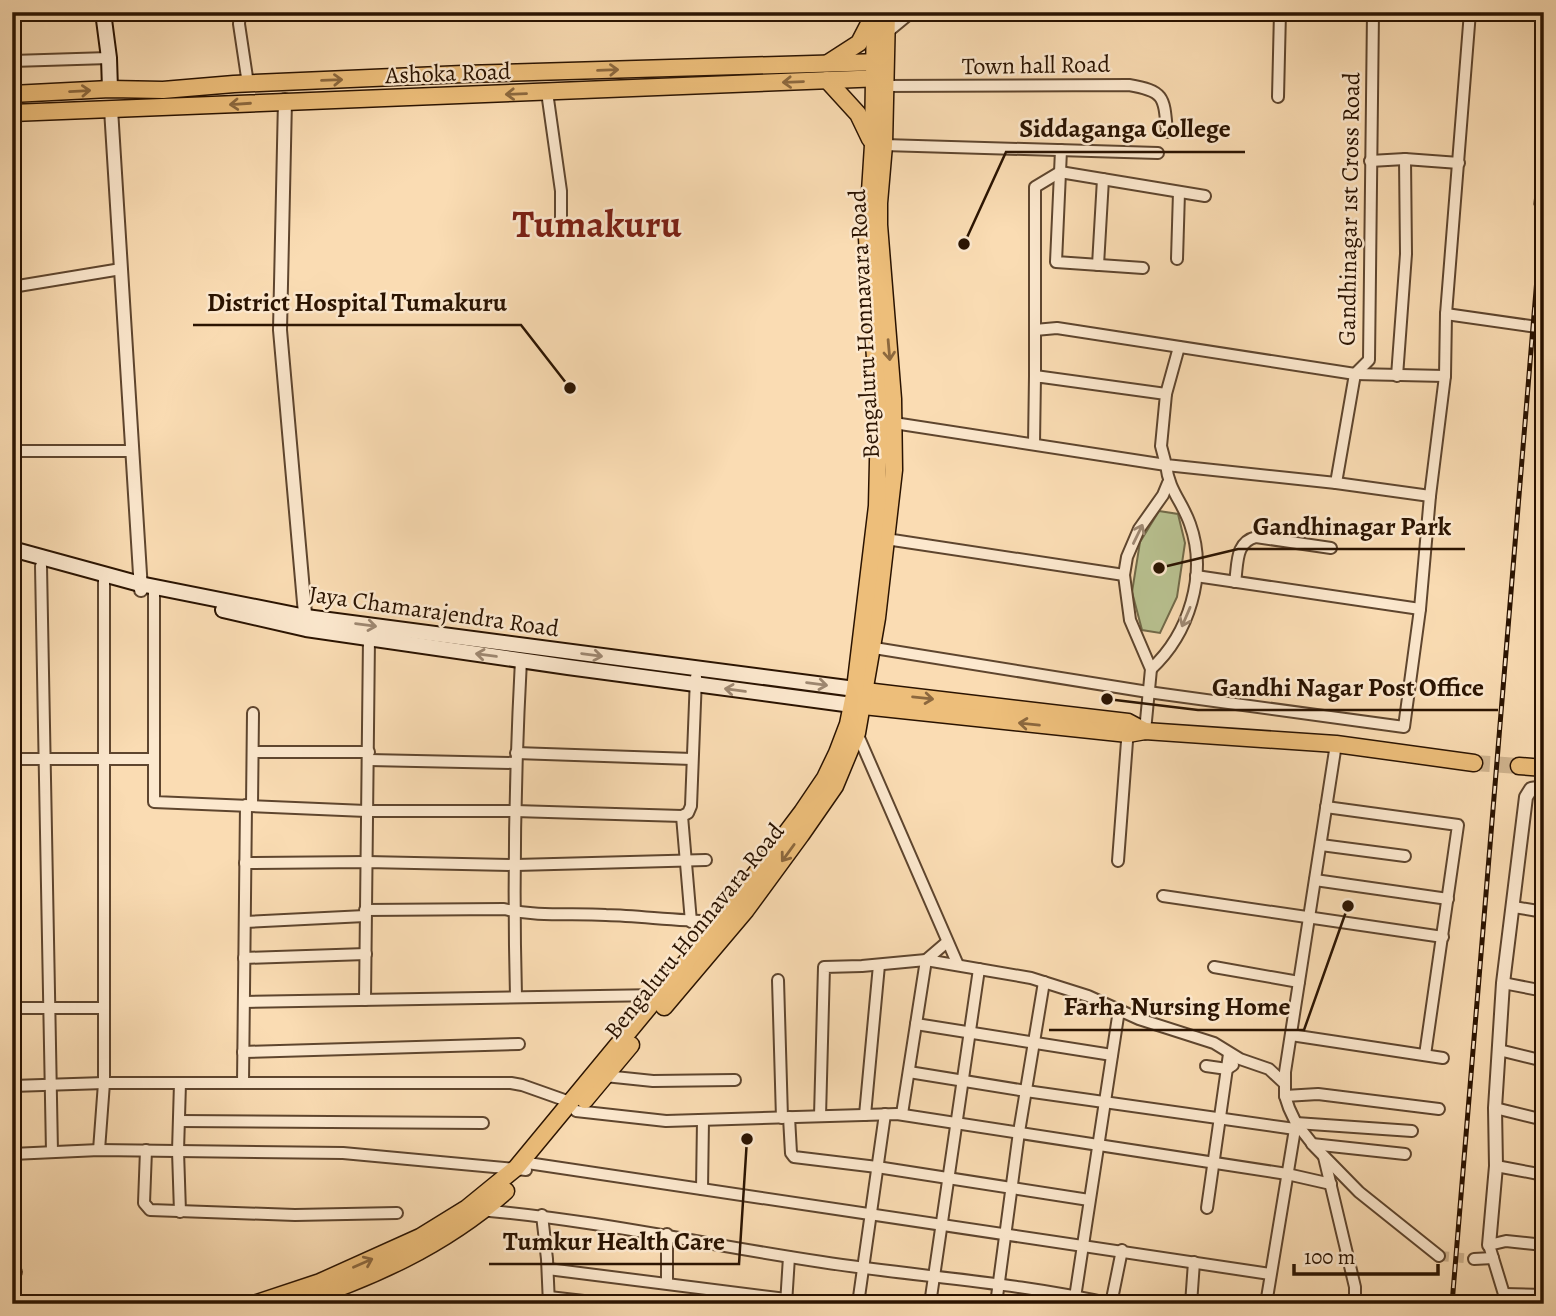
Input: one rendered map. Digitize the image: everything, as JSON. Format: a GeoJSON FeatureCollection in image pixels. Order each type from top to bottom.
{"type":"FeatureCollection","features":[{"type":"Feature","properties":{"kind":"main road"},"geometry":{"type":"LineString","coordinates":[[103,12],[110,89]]}},
{"type":"Feature","properties":{"kind":"main road"},"geometry":{"type":"LineString","coordinates":[[875,12],[859,43],[826,72],[878,145]]}},
{"type":"Feature","properties":{"kind":"main road"},"geometry":{"type":"LineString","coordinates":[[293,1304],[388,1268],[427,1248],[523,1166],[649,1016],[660,995],[803,812],[837,753],[859,698],[867,647],[877,506],[879,418],[867,259],[867,220],[878,145],[879,75],[875,12]]}},
{"type":"Feature","properties":{"kind":"main road"},"geometry":{"type":"LineString","coordinates":[[879,75],[887,31],[887,12]]}},
{"type":"Feature","properties":{"kind":"main road","name":"Ashoka Road"},"geometry":{"type":"LineString","coordinates":[[12,113],[285,100],[548,92],[826,72]]}},
{"type":"Feature","properties":{"kind":"main road","name":"Ashoka Road"},"geometry":{"type":"LineString","coordinates":[[12,94],[110,89],[163,90],[463,74],[826,72],[879,75]]}},
{"type":"Feature","properties":{"kind":"main road","name":"Bengaluru Honnavara Road"},"geometry":{"type":"LineString","coordinates":[[867,647],[886,539],[894,470],[894,423],[879,225],[878,145]]}},
{"type":"Feature","properties":{"kind":"main road","name":"Jaya Chamarajendra Road"},"geometry":{"type":"LineString","coordinates":[[12,549],[147,589],[369,638],[696,684],[859,698]]}},
{"type":"Feature","properties":{"kind":"main road","name":"Jaya Chamarajendra Road"},"geometry":{"type":"LineString","coordinates":[[12,559],[103,577]]}},
{"type":"Feature","properties":{"kind":"main road","name":"Jaya Chamarajendra Road"},"geometry":{"type":"LineString","coordinates":[[306,623],[697,668],[859,698]]}},
{"type":"Feature","properties":{"kind":"main road"},"geometry":{"type":"LineString","coordinates":[[859,698],[1145,731],[1336,744],[1474,763]]}},
{"type":"Feature","properties":{"kind":"main road","name":"Bengaluru Honnavara Road"},"geometry":{"type":"LineString","coordinates":[[573,1106],[605,1076],[649,1016],[746,910],[802,835],[835,786],[858,733],[859,698]]}},
{"type":"Feature","properties":{"kind":"main road"},"geometry":{"type":"LineString","coordinates":[[1519,766],[1544,768]]}},
{"type":"Feature","properties":{"kind":"main road"},"geometry":{"type":"LineString","coordinates":[[254,1304],[334,1277],[475,1209]]}},
{"type":"Feature","properties":{"kind":"street"},"geometry":{"type":"LineString","coordinates":[[240,12],[239,24],[248,84]]}},
{"type":"Feature","properties":{"kind":"street"},"geometry":{"type":"LineString","coordinates":[[887,31],[909,12]]}},
{"type":"Feature","properties":{"kind":"street"},"geometry":{"type":"LineString","coordinates":[[1278,97],[1280,12]]}},
{"type":"Feature","properties":{"kind":"street","name":"Gandhinagar 1st Cross Road"},"geometry":{"type":"LineString","coordinates":[[1336,483],[1355,374],[1369,360],[1373,12]]}},
{"type":"Feature","properties":{"kind":"street"},"geometry":{"type":"LineString","coordinates":[[867,647],[1148,692],[1404,727],[1420,609],[1430,496],[1445,376],[1446,314],[1471,12]]}},
{"type":"Feature","properties":{"kind":"street"},"geometry":{"type":"LineString","coordinates":[[12,61],[109,58]]}},
{"type":"Feature","properties":{"kind":"street","name":"Town hall Road"},"geometry":{"type":"LineString","coordinates":[[879,75],[1129,85],[1150,89],[1160,94],[1164,104],[1167,132]]}},
{"type":"Feature","properties":{"kind":"street"},"geometry":{"type":"LineString","coordinates":[[548,92],[561,191],[561,220]]}},
{"type":"Feature","properties":{"kind":"street"},"geometry":{"type":"LineString","coordinates":[[285,100],[280,330],[306,623]]}},
{"type":"Feature","properties":{"kind":"street"},"geometry":{"type":"LineString","coordinates":[[111,109],[132,452],[147,589],[154,802],[366,811],[515,811],[682,816],[688,813],[691,806],[697,668]]}},
{"type":"Feature","properties":{"kind":"street"},"geometry":{"type":"LineString","coordinates":[[878,145],[1158,153]]}},
{"type":"Feature","properties":{"kind":"street"},"geometry":{"type":"LineString","coordinates":[[1061,150],[1056,262],[1143,268]]}},
{"type":"Feature","properties":{"kind":"street"},"geometry":{"type":"LineString","coordinates":[[1370,161],[1405,159],[1459,163]]}},
{"type":"Feature","properties":{"kind":"street"},"geometry":{"type":"LineString","coordinates":[[1397,376],[1406,254],[1405,159]]}},
{"type":"Feature","properties":{"kind":"street"},"geometry":{"type":"LineString","coordinates":[[1034,444],[1035,187],[1060,172],[1205,196]]}},
{"type":"Feature","properties":{"kind":"street"},"geometry":{"type":"LineString","coordinates":[[1098,265],[1103,179]]}},
{"type":"Feature","properties":{"kind":"street"},"geometry":{"type":"LineString","coordinates":[[1177,258],[1179,192]]}},
{"type":"Feature","properties":{"kind":"street"},"geometry":{"type":"LineString","coordinates":[[12,287],[121,269]]}},
{"type":"Feature","properties":{"kind":"street"},"geometry":{"type":"LineString","coordinates":[[1446,314],[1544,328]]}},
{"type":"Feature","properties":{"kind":"street"},"geometry":{"type":"LineString","coordinates":[[1035,330],[1057,328],[1355,374],[1445,376]]}},
{"type":"Feature","properties":{"kind":"street"},"geometry":{"type":"LineString","coordinates":[[1151,669],[1174,643],[1186,619],[1196,576],[1197,562],[1190,524],[1168,483],[1161,446],[1166,394],[1179,346]]}},
{"type":"Feature","properties":{"kind":"street"},"geometry":{"type":"LineString","coordinates":[[1035,376],[1166,394]]}},
{"type":"Feature","properties":{"kind":"street"},"geometry":{"type":"LineString","coordinates":[[894,423],[1166,465],[1430,496]]}},
{"type":"Feature","properties":{"kind":"street"},"geometry":{"type":"LineString","coordinates":[[12,451],[132,452]]}},
{"type":"Feature","properties":{"kind":"street"},"geometry":{"type":"LineString","coordinates":[[1145,731],[1151,669],[1130,620],[1124,575],[1127,558],[1139,529],[1163,495],[1168,483]]}},
{"type":"Feature","properties":{"kind":"street"},"geometry":{"type":"LineString","coordinates":[[1235,582],[1240,545],[1246,539],[1256,537],[1331,548]]}},
{"type":"Feature","properties":{"kind":"street"},"geometry":{"type":"LineString","coordinates":[[886,539],[1124,575]]}},
{"type":"Feature","properties":{"kind":"street"},"geometry":{"type":"LineString","coordinates":[[41,566],[52,1152]]}},
{"type":"Feature","properties":{"kind":"street"},"geometry":{"type":"LineString","coordinates":[[1196,576],[1420,609]]}},
{"type":"Feature","properties":{"kind":"street"},"geometry":{"type":"LineString","coordinates":[[99,1150],[104,1083],[103,577]]}},
{"type":"Feature","properties":{"kind":"street"},"geometry":{"type":"LineString","coordinates":[[365,1000],[369,638]]}},
{"type":"Feature","properties":{"kind":"street"},"geometry":{"type":"LineString","coordinates":[[516,996],[513,911],[521,660]]}},
{"type":"Feature","properties":{"kind":"street"},"geometry":{"type":"LineString","coordinates":[[243,1083],[245,863],[253,713]]}},
{"type":"Feature","properties":{"kind":"street"},"geometry":{"type":"LineString","coordinates":[[1118,861],[1128,728]]}},
{"type":"Feature","properties":{"kind":"street"},"geometry":{"type":"LineString","coordinates":[[858,733],[958,965]]}},
{"type":"Feature","properties":{"kind":"street"},"geometry":{"type":"LineString","coordinates":[[1336,744],[1290,1035],[1285,1096],[1295,1126],[1324,1157],[1359,1192],[1439,1256]]}},
{"type":"Feature","properties":{"kind":"street"},"geometry":{"type":"LineString","coordinates":[[253,752],[369,756],[692,759]]}},
{"type":"Feature","properties":{"kind":"street"},"geometry":{"type":"LineString","coordinates":[[12,759],[154,758]]}},
{"type":"Feature","properties":{"kind":"street"},"geometry":{"type":"LineString","coordinates":[[1544,787],[1531,789],[1526,797],[1503,983],[1495,1108],[1496,1166],[1491,1251],[1505,1299],[1544,1295]]}},
{"type":"Feature","properties":{"kind":"street"},"geometry":{"type":"LineString","coordinates":[[1326,807],[1458,824],[1425,1055]]}},
{"type":"Feature","properties":{"kind":"street"},"geometry":{"type":"LineString","coordinates":[[682,816],[691,922]]}},
{"type":"Feature","properties":{"kind":"street"},"geometry":{"type":"LineString","coordinates":[[1321,845],[1405,856]]}},
{"type":"Feature","properties":{"kind":"street"},"geometry":{"type":"LineString","coordinates":[[245,863],[516,865],[706,860]]}},
{"type":"Feature","properties":{"kind":"street"},"geometry":{"type":"LineString","coordinates":[[1315,880],[1448,899]]}},
{"type":"Feature","properties":{"kind":"street"},"geometry":{"type":"LineString","coordinates":[[1163,896],[1443,937]]}},
{"type":"Feature","properties":{"kind":"street"},"geometry":{"type":"LineString","coordinates":[[1514,907],[1544,912]]}},
{"type":"Feature","properties":{"kind":"street"},"geometry":{"type":"LineString","coordinates":[[244,922],[365,913],[504,909],[524,914],[652,916],[691,922],[720,920]]}},
{"type":"Feature","properties":{"kind":"street"},"geometry":{"type":"LineString","coordinates":[[902,1114],[926,960],[947,942]]}},
{"type":"Feature","properties":{"kind":"street"},"geometry":{"type":"LineString","coordinates":[[244,958],[366,954]]}},
{"type":"Feature","properties":{"kind":"street"},"geometry":{"type":"LineString","coordinates":[[820,1116],[824,967],[926,960],[1044,982],[1088,996],[1139,1019],[1214,1043],[1229,1054],[1269,1069],[1284,1083]]}},
{"type":"Feature","properties":{"kind":"street"},"geometry":{"type":"LineString","coordinates":[[866,1115],[879,965]]}},
{"type":"Feature","properties":{"kind":"street"},"geometry":{"type":"LineString","coordinates":[[1214,967],[1299,982]]}},
{"type":"Feature","properties":{"kind":"street"},"geometry":{"type":"LineString","coordinates":[[930,1304],[979,970]]}},
{"type":"Feature","properties":{"kind":"street"},"geometry":{"type":"LineString","coordinates":[[778,980],[786,1118],[791,1153],[794,1157],[1089,1200]]}},
{"type":"Feature","properties":{"kind":"street"},"geometry":{"type":"LineString","coordinates":[[996,1304],[1019,1132],[1044,982]]}},
{"type":"Feature","properties":{"kind":"street"},"geometry":{"type":"LineString","coordinates":[[1503,983],[1544,991]]}},
{"type":"Feature","properties":{"kind":"street"},"geometry":{"type":"LineString","coordinates":[[244,1002],[660,995]]}},
{"type":"Feature","properties":{"kind":"street"},"geometry":{"type":"LineString","coordinates":[[12,1008],[104,1008]]}},
{"type":"Feature","properties":{"kind":"street"},"geometry":{"type":"LineString","coordinates":[[1074,1300],[1119,1010]]}},
{"type":"Feature","properties":{"kind":"street"},"geometry":{"type":"LineString","coordinates":[[916,1024],[1112,1055]]}},
{"type":"Feature","properties":{"kind":"street"},"geometry":{"type":"LineString","coordinates":[[1290,1035],[1443,1058]]}},
{"type":"Feature","properties":{"kind":"street"},"geometry":{"type":"LineString","coordinates":[[243,1052],[519,1044]]}},
{"type":"Feature","properties":{"kind":"street"},"geometry":{"type":"LineString","coordinates":[[1499,1050],[1544,1061]]}},
{"type":"Feature","properties":{"kind":"street"},"geometry":{"type":"LineString","coordinates":[[1206,1209],[1222,1118],[1229,1054]]}},
{"type":"Feature","properties":{"kind":"street"},"geometry":{"type":"LineString","coordinates":[[1206,1066],[1227,1069],[1240,1059]]}},
{"type":"Feature","properties":{"kind":"street"},"geometry":{"type":"LineString","coordinates":[[909,1072],[1222,1118],[1295,1126],[1412,1131]]}},
{"type":"Feature","properties":{"kind":"street"},"geometry":{"type":"LineString","coordinates":[[605,1076],[653,1081],[735,1080]]}},
{"type":"Feature","properties":{"kind":"street"},"geometry":{"type":"LineString","coordinates":[[12,1086],[104,1083],[511,1083],[573,1106],[666,1121],[902,1114],[1214,1162],[1331,1184]]}},
{"type":"Feature","properties":{"kind":"street"},"geometry":{"type":"LineString","coordinates":[[180,1083],[180,1212]]}},
{"type":"Feature","properties":{"kind":"street"},"geometry":{"type":"LineString","coordinates":[[1285,1096],[1318,1094],[1439,1109]]}},
{"type":"Feature","properties":{"kind":"street"},"geometry":{"type":"LineString","coordinates":[[1495,1108],[1544,1120]]}},
{"type":"Feature","properties":{"kind":"street"},"geometry":{"type":"LineString","coordinates":[[858,1304],[885,1114]]}},
{"type":"Feature","properties":{"kind":"street"},"geometry":{"type":"LineString","coordinates":[[702,1189],[703,1120]]}},
{"type":"Feature","properties":{"kind":"street"},"geometry":{"type":"LineString","coordinates":[[179,1121],[483,1123]]}},
{"type":"Feature","properties":{"kind":"street"},"geometry":{"type":"LineString","coordinates":[[1266,1304],[1295,1126]]}},
{"type":"Feature","properties":{"kind":"street"},"geometry":{"type":"LineString","coordinates":[[1312,1144],[1405,1154]]}},
{"type":"Feature","properties":{"kind":"street"},"geometry":{"type":"LineString","coordinates":[[12,1154],[99,1150],[343,1153],[523,1166],[702,1189],[1270,1274]]}},
{"type":"Feature","properties":{"kind":"street"},"geometry":{"type":"LineString","coordinates":[[146,1150],[145,1206],[150,1210],[295,1215],[397,1213]]}},
{"type":"Feature","properties":{"kind":"street"},"geometry":{"type":"LineString","coordinates":[[1324,1157],[1355,1287],[1355,1304]]}},
{"type":"Feature","properties":{"kind":"street"},"geometry":{"type":"LineString","coordinates":[[1496,1166],[1544,1175]]}},
{"type":"Feature","properties":{"kind":"street"},"geometry":{"type":"LineString","coordinates":[[475,1209],[542,1215],[667,1234],[862,1268],[934,1278],[999,1283],[1074,1300],[1111,1304],[1122,1250]]}},
{"type":"Feature","properties":{"kind":"street"},"geometry":{"type":"LineString","coordinates":[[542,1215],[549,1300],[610,1304]]}},
{"type":"Feature","properties":{"kind":"street"},"geometry":{"type":"LineString","coordinates":[[667,1234],[667,1283]]}},
{"type":"Feature","properties":{"kind":"street"},"geometry":{"type":"LineString","coordinates":[[1474,1259],[1506,1241],[1544,1245]]}},
{"type":"Feature","properties":{"kind":"street"},"geometry":{"type":"LineString","coordinates":[[548,1269],[786,1301],[789,1257]]}},
{"type":"Feature","properties":{"kind":"street"},"geometry":{"type":"LineString","coordinates":[[1191,1304],[1194,1262]]}},
{"type":"Feature","properties":{"kind":"green space"},"geometry":{"type":"Polygon","coordinates":[[[1159,511],[1178,514],[1185,543],[1177,597],[1160,633],[1142,630],[1132,592],[1140,542],[1159,511]]]}},
{"type":"Feature","properties":{"kind":"tunnel"},"geometry":{"type":"LineString","coordinates":[[1474,763],[1519,766]]}},
{"type":"Feature","properties":{"kind":"tunnel"},"geometry":{"type":"LineString","coordinates":[[1439,1256],[1474,1259]]}},
{"type":"Feature","properties":{"kind":"railway"},"geometry":{"type":"LineString","coordinates":[[1536,204],[1544,113]]}},
{"type":"Feature","properties":{"kind":"railway"},"geometry":{"type":"LineString","coordinates":[[1452,1304],[1544,194]]}},
{"type":"Feature","properties":{"kind":"place","name":"Siddaganga College"},"geometry":{"type":"Point","coordinates":[964,244]}},
{"type":"Feature","properties":{"kind":"place","name":"District Hospital Tumakuru"},"geometry":{"type":"Point","coordinates":[570,388]}},
{"type":"Feature","properties":{"kind":"place","name":"Gandhinagar Park"},"geometry":{"type":"Point","coordinates":[1159,568]}},
{"type":"Feature","properties":{"kind":"place","name":"Gandhi Nagar Post Office"},"geometry":{"type":"Point","coordinates":[1107,699]}},
{"type":"Feature","properties":{"kind":"place","name":"Farha Nursing Home"},"geometry":{"type":"Point","coordinates":[1348,906]}},
{"type":"Feature","properties":{"kind":"place","name":"Tumkur Health Care"},"geometry":{"type":"Point","coordinates":[747,1139]}},
{"type":"Feature","properties":{"kind":"district","name":"Tumakuru"},"geometry":{"type":"Point","coordinates":[597,224]}}]}
